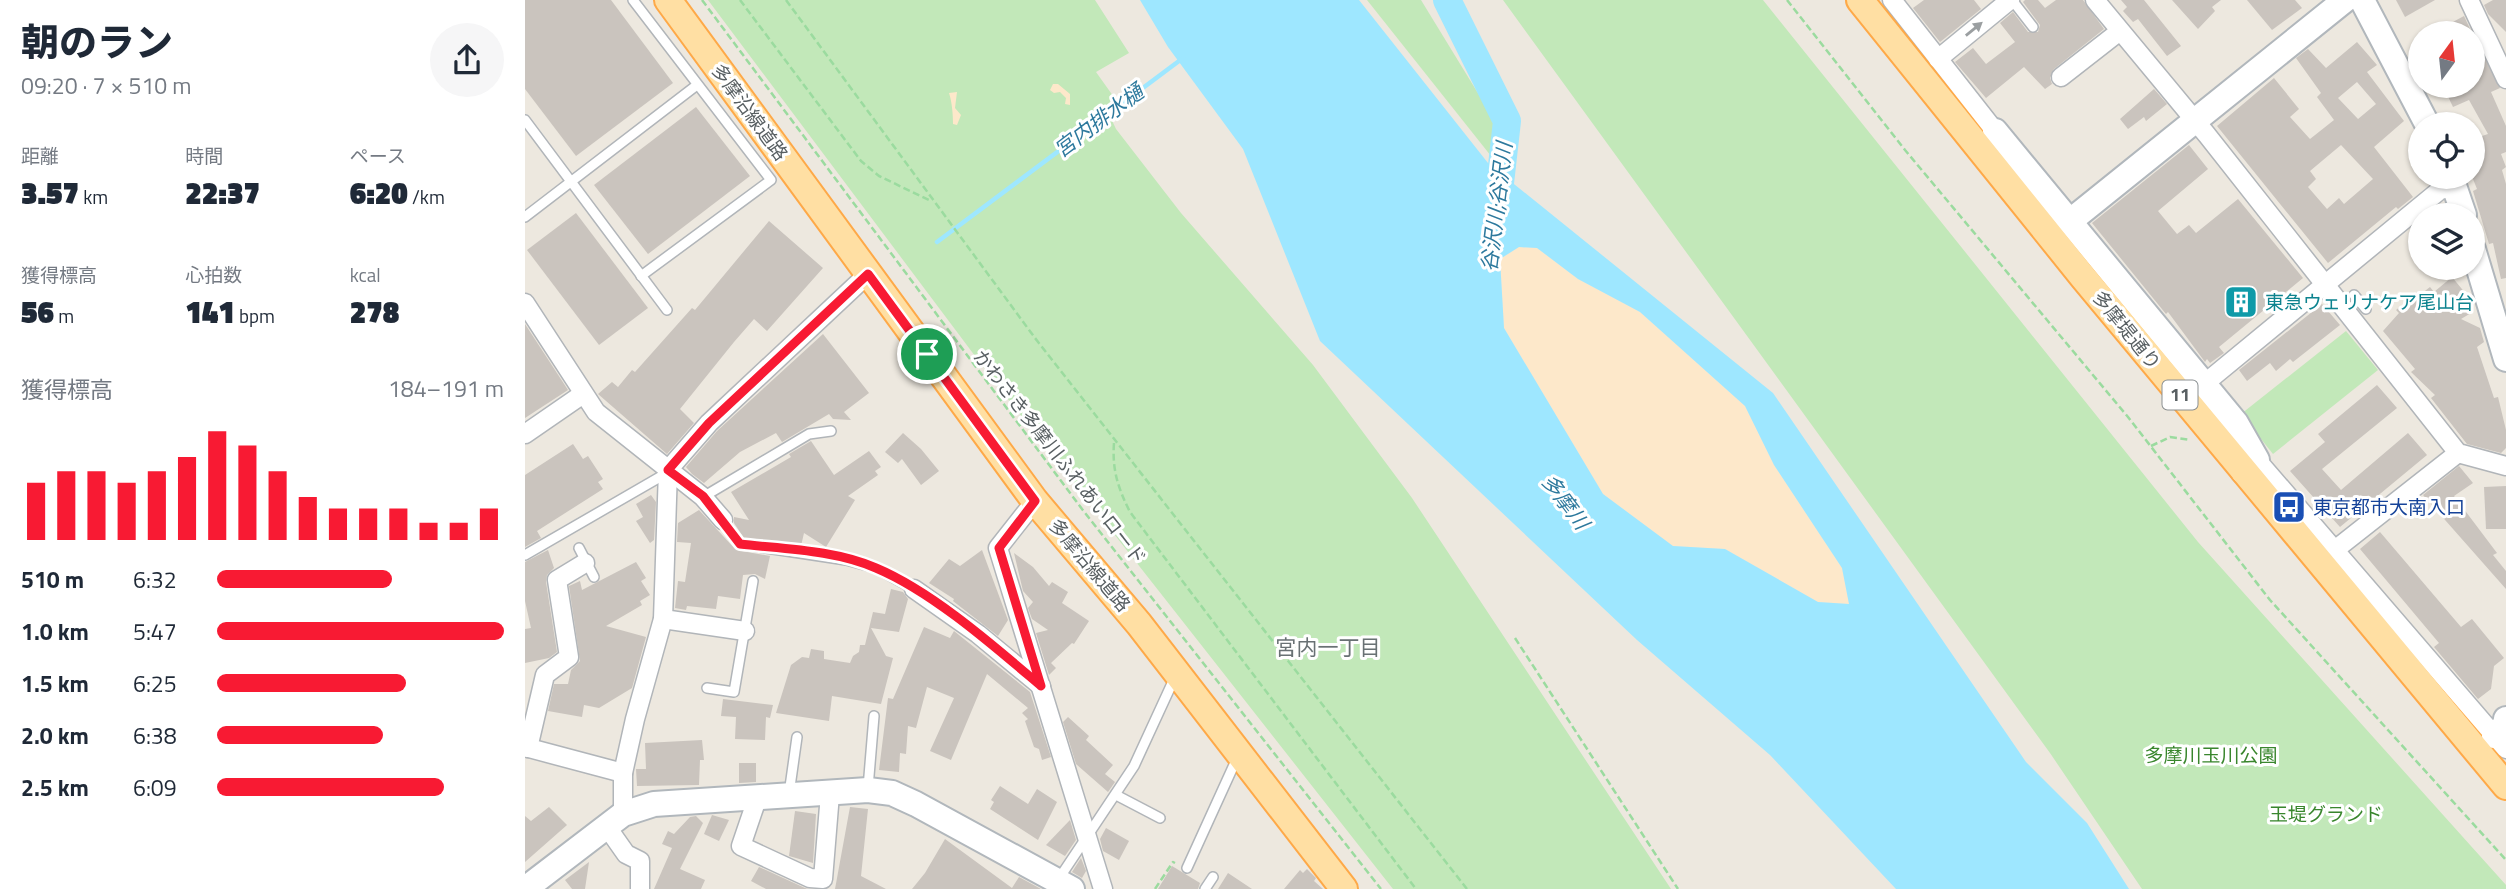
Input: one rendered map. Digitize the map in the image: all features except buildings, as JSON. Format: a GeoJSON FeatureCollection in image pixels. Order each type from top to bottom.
{"type":"FeatureCollection","features":[{"type":"Feature","properties":{"kind":"main road","name":"多摩沿線道路"},"geometry":{"type":"LineString","coordinates":[[668,0],[1035,501],[1177,672],[1344,889]]}},
{"type":"Feature","properties":{"kind":"main road","name":"多摩堤通り"},"geometry":{"type":"LineString","coordinates":[[1860,0],[2250,466],[2506,786]]}},
{"type":"Feature","properties":{"kind":"street"},"geometry":{"type":"LineString","coordinates":[[1892,0],[2069,222],[2236,423],[2250,466],[2336,548],[2502,735]]}},
{"type":"Feature","properties":{"kind":"street"},"geometry":{"type":"LineString","coordinates":[[1938,59],[2011,0]]}},
{"type":"Feature","properties":{"kind":"street"},"geometry":{"type":"LineString","coordinates":[[2095,0],[2195,120],[2458,453],[2506,466]]}},
{"type":"Feature","properties":{"kind":"street"},"geometry":{"type":"LineString","coordinates":[[2069,222],[2345,0]]}},
{"type":"Feature","properties":{"kind":"street"},"geometry":{"type":"LineString","coordinates":[[2362,0],[2421,112]]}},
{"type":"Feature","properties":{"kind":"street"},"geometry":{"type":"LineString","coordinates":[[2469,0],[2506,79]]}},
{"type":"Feature","properties":{"kind":"street"},"geometry":{"type":"LineString","coordinates":[[2061,78],[2120,31]]}},
{"type":"Feature","properties":{"kind":"street"},"geometry":{"type":"LineString","coordinates":[[2204,384],[2442,189]]}},
{"type":"Feature","properties":{"kind":"street"},"geometry":{"type":"LineString","coordinates":[[641,889],[640,861],[626,854],[615,820],[635,719],[663,619],[668,470],[709,423],[868,274]]}},
{"type":"Feature","properties":{"kind":"street"},"geometry":{"type":"LineString","coordinates":[[2482,280],[2506,359]]}},
{"type":"Feature","properties":{"kind":"street"},"geometry":{"type":"LineString","coordinates":[[525,303],[596,412],[703,496],[723,520]]}},
{"type":"Feature","properties":{"kind":"street"},"geometry":{"type":"LineString","coordinates":[[525,434],[583,394]]}},
{"type":"Feature","properties":{"kind":"street"},"geometry":{"type":"LineString","coordinates":[[2336,548],[2458,453]]}},
{"type":"Feature","properties":{"kind":"street"},"geometry":{"type":"LineString","coordinates":[[1035,501],[999,548],[1103,889]]}},
{"type":"Feature","properties":{"kind":"street"},"geometry":{"type":"LineString","coordinates":[[586,562],[557,580],[569,657],[545,675],[527,747],[623,772]]}},
{"type":"Feature","properties":{"kind":"street"},"geometry":{"type":"LineString","coordinates":[[914,589],[978,634],[1041,686]]}},
{"type":"Feature","properties":{"kind":"street"},"geometry":{"type":"LineString","coordinates":[[663,619],[745,631]]}},
{"type":"Feature","properties":{"kind":"street"},"geometry":{"type":"LineString","coordinates":[[525,889],[615,820],[654,804],[868,790],[892,793],[916,804],[1055,884]]}},
{"type":"Feature","properties":{"kind":"street"},"geometry":{"type":"LineString","coordinates":[[757,799],[741,846],[810,878],[823,878],[829,794]]}},
{"type":"Feature","properties":{"kind":"lane"},"geometry":{"type":"LineString","coordinates":[[633,0],[771,180],[641,276]]}},
{"type":"Feature","properties":{"kind":"lane"},"geometry":{"type":"LineString","coordinates":[[2011,0],[2033,27]]}},
{"type":"Feature","properties":{"kind":"lane"},"geometry":{"type":"LineString","coordinates":[[525,217],[697,85]]}},
{"type":"Feature","properties":{"kind":"lane"},"geometry":{"type":"LineString","coordinates":[[525,120],[667,310]]}},
{"type":"Feature","properties":{"kind":"lane"},"geometry":{"type":"LineString","coordinates":[[2354,295],[2366,309]]}},
{"type":"Feature","properties":{"kind":"lane"},"geometry":{"type":"LineString","coordinates":[[703,496],[809,434],[831,431]]}},
{"type":"Feature","properties":{"kind":"lane"},"geometry":{"type":"LineString","coordinates":[[525,555],[660,478],[668,470]]}},
{"type":"Feature","properties":{"kind":"lane"},"geometry":{"type":"LineString","coordinates":[[723,520],[740,544],[846,560],[876,568],[914,589]]}},
{"type":"Feature","properties":{"kind":"lane"},"geometry":{"type":"LineString","coordinates":[[707,688],[734,692],[753,581]]}},
{"type":"Feature","properties":{"kind":"lane"},"geometry":{"type":"LineString","coordinates":[[1055,884],[1116,795],[1140,754],[1177,672]]}},
{"type":"Feature","properties":{"kind":"lane"},"geometry":{"type":"LineString","coordinates":[[868,790],[874,716]]}},
{"type":"Feature","properties":{"kind":"lane"},"geometry":{"type":"LineString","coordinates":[[788,797],[797,737]]}},
{"type":"Feature","properties":{"kind":"lane"},"geometry":{"type":"LineString","coordinates":[[1187,868],[1238,754]]}},
{"type":"Feature","properties":{"kind":"lane"},"geometry":{"type":"LineString","coordinates":[[1116,795],[1160,818]]}},
{"type":"Feature","properties":{"kind":"lane"},"geometry":{"type":"LineString","coordinates":[[1205,889],[1213,877]]}},
{"type":"Feature","properties":{"kind":"path","name":"かわさき多摩川ふれあいロード"},"geometry":{"type":"LineString","coordinates":[[702,0],[1082,509],[1381,889]]}},
{"type":"Feature","properties":{"kind":"path"},"geometry":{"type":"LineString","coordinates":[[740,0],[861,161],[879,176],[935,202]]}},
{"type":"Feature","properties":{"kind":"path"},"geometry":{"type":"LineString","coordinates":[[786,0],[961,240],[1114,440],[1467,889]]}},
{"type":"Feature","properties":{"kind":"path"},"geometry":{"type":"LineString","coordinates":[[1787,0],[1905,150],[2151,446],[2279,609],[2506,860]]}},
{"type":"Feature","properties":{"kind":"path"},"geometry":{"type":"LineString","coordinates":[[2151,446],[2170,437],[2199,444]]}},
{"type":"Feature","properties":{"kind":"path"},"geometry":{"type":"LineString","coordinates":[[1114,440],[1113,467],[1118,487],[1130,512],[1416,889]]}},
{"type":"Feature","properties":{"kind":"path"},"geometry":{"type":"LineString","coordinates":[[1515,638],[1678,889]]}},
{"type":"Feature","properties":{"kind":"green space"},"geometry":{"type":"Polygon","coordinates":[[[708,0],[1095,0],[1129,53],[1096,72],[1116,100],[1106,108],[1116,129],[1181,213],[1313,365],[1412,498],[1671,889],[1393,889],[993,380],[708,0]]]}},
{"type":"Feature","properties":{"kind":"green space"},"geometry":{"type":"Polygon","coordinates":[[[1367,0],[1421,0],[1495,121],[1497,153],[1491,156],[1367,0]]]}},
{"type":"Feature","properties":{"kind":"green space","name":"多摩川玉川公園"},"geometry":{"type":"Polygon","coordinates":[[[1503,0],[1763,0],[2198,542],[2506,885],[2506,889],[2142,889],[2050,753],[1503,0]]]}},
{"type":"Feature","properties":{"kind":"green space"},"geometry":{"type":"Polygon","coordinates":[[[2346,331],[2378,370],[2273,454],[2241,414],[2346,331]]]}},
{"type":"Feature","properties":{"kind":"sand"},"geometry":{"type":"Polygon","coordinates":[[[1053,84],[1058,84],[1070,94],[1070,105],[1065,104],[1066,98],[1060,92],[1054,93],[1050,90],[1053,84]]]}},
{"type":"Feature","properties":{"kind":"sand"},"geometry":{"type":"Polygon","coordinates":[[[957,92],[955,108],[961,115],[957,125],[953,124],[949,93],[957,92]]]}},
{"type":"Feature","properties":{"kind":"sand"},"geometry":{"type":"Polygon","coordinates":[[[1519,247],[1537,248],[1578,279],[1640,312],[1745,406],[1774,465],[1842,568],[1849,604],[1818,602],[1725,549],[1673,546],[1603,494],[1504,328],[1500,259],[1519,247]]]}},
{"type":"Feature","properties":{"kind":"water","name":"多摩川"},"geometry":{"type":"Polygon","coordinates":[[[1140,0],[1359,0],[1488,163],[1773,393],[2026,762],[2087,823],[2129,889],[1896,889],[1770,755],[1637,640],[1320,341],[1243,149],[1168,47],[1140,0]],[[1519,247],[1500,259],[1504,328],[1603,494],[1673,546],[1725,549],[1818,602],[1849,604],[1842,568],[1774,465],[1745,406],[1640,312],[1578,279],[1537,248],[1519,247]]]}},
{"type":"Feature","properties":{"kind":"waterway","name":"谷沢川;谷沢川"},"geometry":{"type":"LineString","coordinates":[[1447,0],[1507,121],[1497,210]]}},
{"type":"Feature","properties":{"kind":"waterway","name":"宮内排水樋"},"geometry":{"type":"LineString","coordinates":[[937,242],[1183,58]]}},
{"type":"Feature","properties":{"kind":"place","name":"東急ウェリナケア尾山台"},"geometry":{"type":"Point","coordinates":[2241,302]}},
{"type":"Feature","properties":{"kind":"place","name":"東京都市大南入口"},"geometry":{"type":"Point","coordinates":[2289,507]}},
{"type":"Feature","properties":{"kind":"district","name":"宮内一丁目"},"geometry":{"type":"Point","coordinates":[1328,648]}},
{"type":"Feature","properties":{"kind":"route"},"geometry":{"type":"LineString","coordinates":[[868,274],[927,354],[1035,501],[999,548],[1041,686],[978,634],[914,589],[876,568],[809,552],[740,544],[703,496],[668,470],[709,423],[868,274]]}},
{"type":"Feature","properties":{"kind":"park label","name":"玉堤グランド"},"geometry":{"type":"Point","coordinates":[2326,814]}}]}
